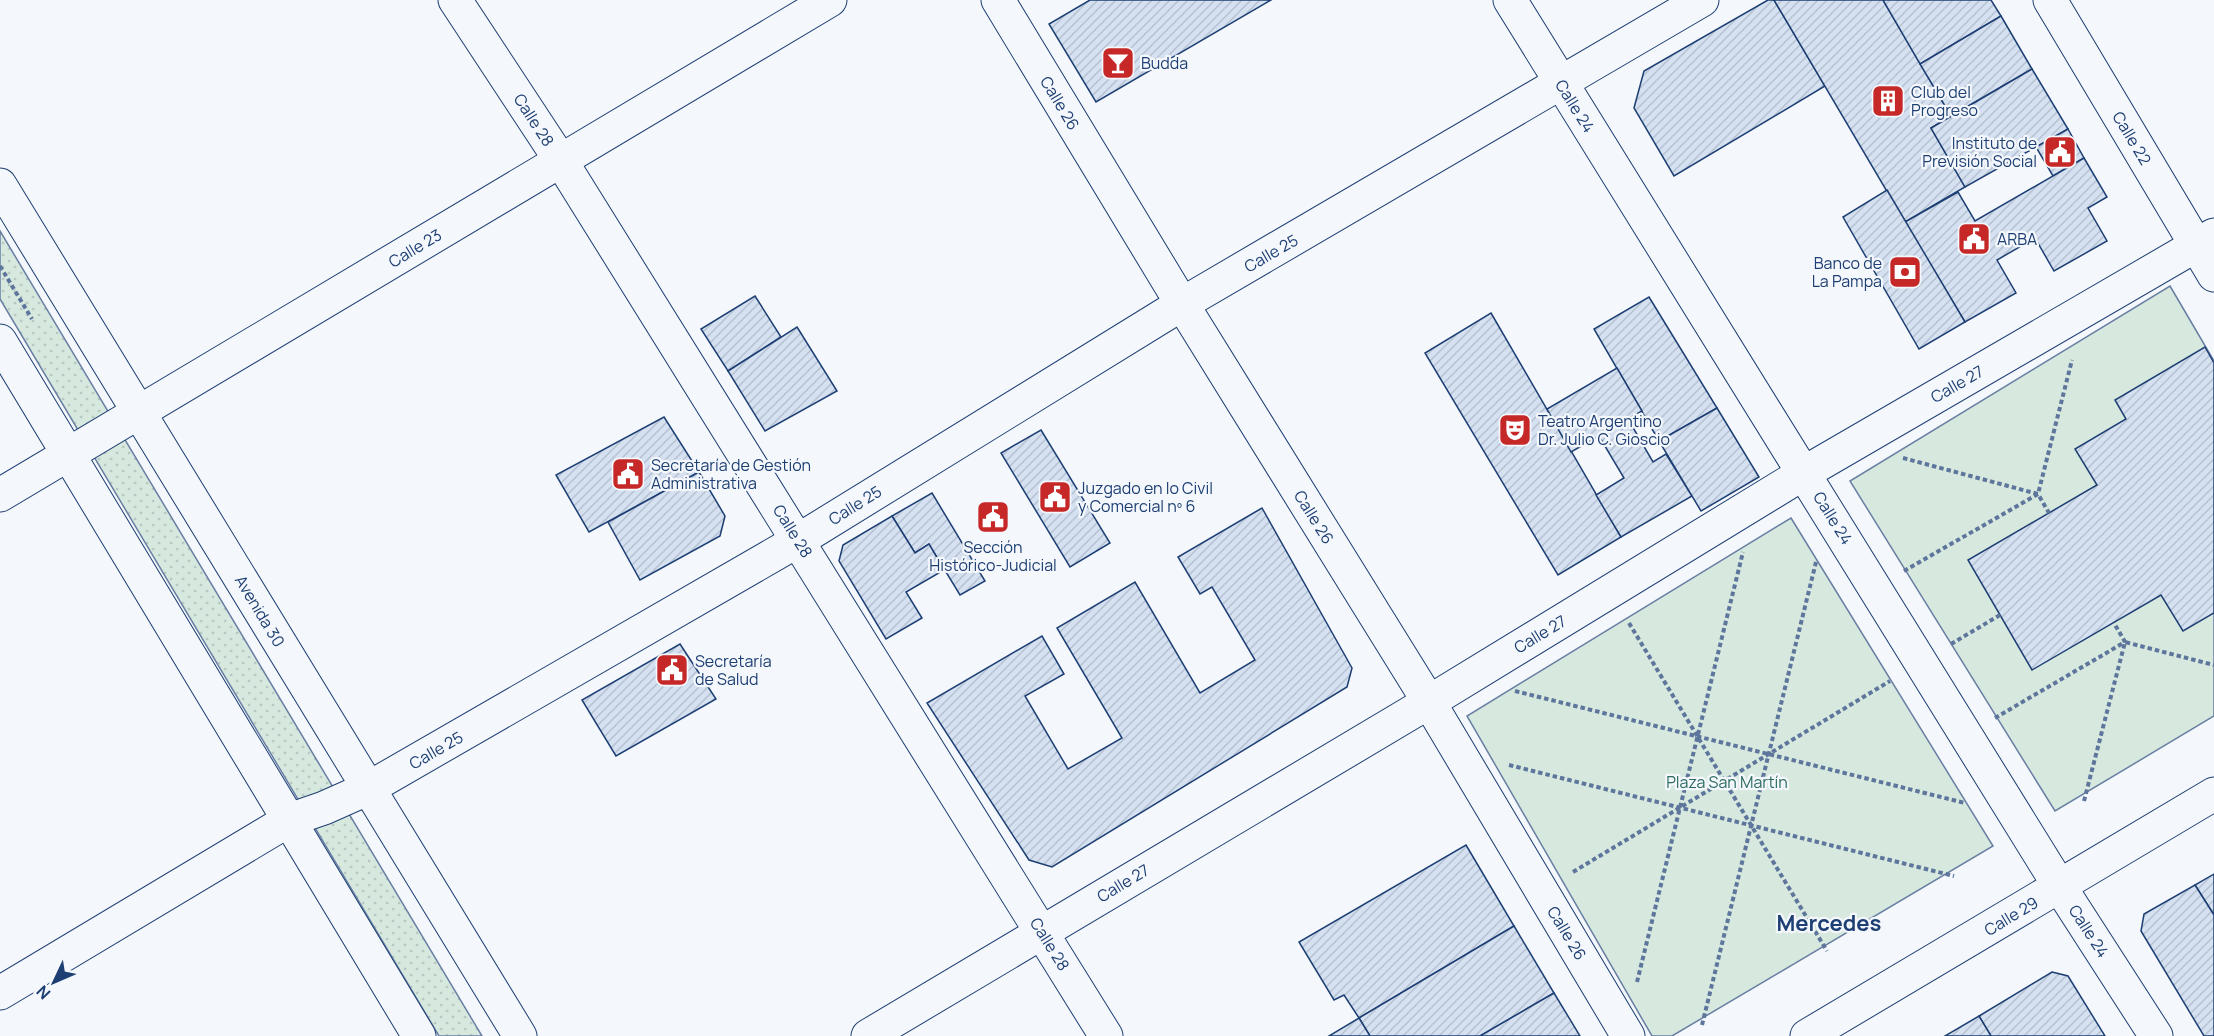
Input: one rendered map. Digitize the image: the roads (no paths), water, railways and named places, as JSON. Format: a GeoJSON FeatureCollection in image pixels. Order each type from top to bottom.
{"type":"FeatureCollection","features":[{"type":"Feature","properties":{"kind":"street","name":"Calle 28"},"geometry":{"type":"LineString","coordinates":[[455,0],[561,161],[1106,1036]]}},
{"type":"Feature","properties":{"kind":"street","name":"Calle 23"},"geometry":{"type":"LineString","coordinates":[[0,495],[830,0]]}},
{"type":"Feature","properties":{"kind":"street","name":"Calle 26"},"geometry":{"type":"LineString","coordinates":[[998,0],[1182,304],[1429,702],[1628,1036]]}},
{"type":"Feature","properties":{"kind":"street","name":"Calle 24"},"geometry":{"type":"LineString","coordinates":[[1510,0],[2060,887],[2156,1036]]}},
{"type":"Feature","properties":{"kind":"street","name":"Calle 25"},"geometry":{"type":"LineString","coordinates":[[0,993],[289,820],[324,808],[369,788],[799,540],[1182,304],[1702,0]]}},
{"type":"Feature","properties":{"kind":"street","name":"Calle 22"},"geometry":{"type":"LineString","coordinates":[[2050,0],[2205,240],[2214,275]]}},
{"type":"Feature","properties":{"kind":"street","name":"Avenida 30"},"geometry":{"type":"LineString","coordinates":[[0,185],[520,1036]]}},
{"type":"Feature","properties":{"kind":"street","name":"Calle 27"},"geometry":{"type":"LineString","coordinates":[[868,1036],[1429,702],[1804,472],[2205,240]]}},
{"type":"Feature","properties":{"kind":"street"},"geometry":{"type":"LineString","coordinates":[[0,340],[419,1036]]}},
{"type":"Feature","properties":{"kind":"street","name":"Calle 29"},"geometry":{"type":"LineString","coordinates":[[1807,1036],[2214,794]]}},
{"type":"Feature","properties":{"kind":"place","name":"Budda"},"geometry":{"type":"Point","coordinates":[1118,63]}},
{"type":"Feature","properties":{"kind":"place","name":"Club del Progreso"},"geometry":{"type":"Point","coordinates":[1888,101]}},
{"type":"Feature","properties":{"kind":"place","name":"Instituto de Previsión Social"},"geometry":{"type":"Point","coordinates":[2060,152]}},
{"type":"Feature","properties":{"kind":"place","name":"ARBA"},"geometry":{"type":"Point","coordinates":[1974,239]}},
{"type":"Feature","properties":{"kind":"place","name":"Banco de La Pampa"},"geometry":{"type":"Point","coordinates":[1905,272]}},
{"type":"Feature","properties":{"kind":"place","name":"Teatro Argentino Dr. Julio C. Gioscio"},"geometry":{"type":"Point","coordinates":[1515,430]}},
{"type":"Feature","properties":{"kind":"place","name":"Secretaría de Gestión Administrativa"},"geometry":{"type":"Point","coordinates":[628,474]}},
{"type":"Feature","properties":{"kind":"place","name":"Juzgado en lo Civil y Comercial nº 6"},"geometry":{"type":"Point","coordinates":[1055,497]}},
{"type":"Feature","properties":{"kind":"place","name":"Sección Histórico-Judicial"},"geometry":{"type":"Point","coordinates":[993,517]}},
{"type":"Feature","properties":{"kind":"place","name":"Secretaría de Salud"},"geometry":{"type":"Point","coordinates":[672,670]}},
{"type":"Feature","properties":{"kind":"district","name":"Mercedes"},"geometry":{"type":"Point","coordinates":[1829,923]}},
{"type":"Feature","properties":{"kind":"park label","name":"Plaza San Martín"},"geometry":{"type":"Point","coordinates":[1727,782]}}]}
